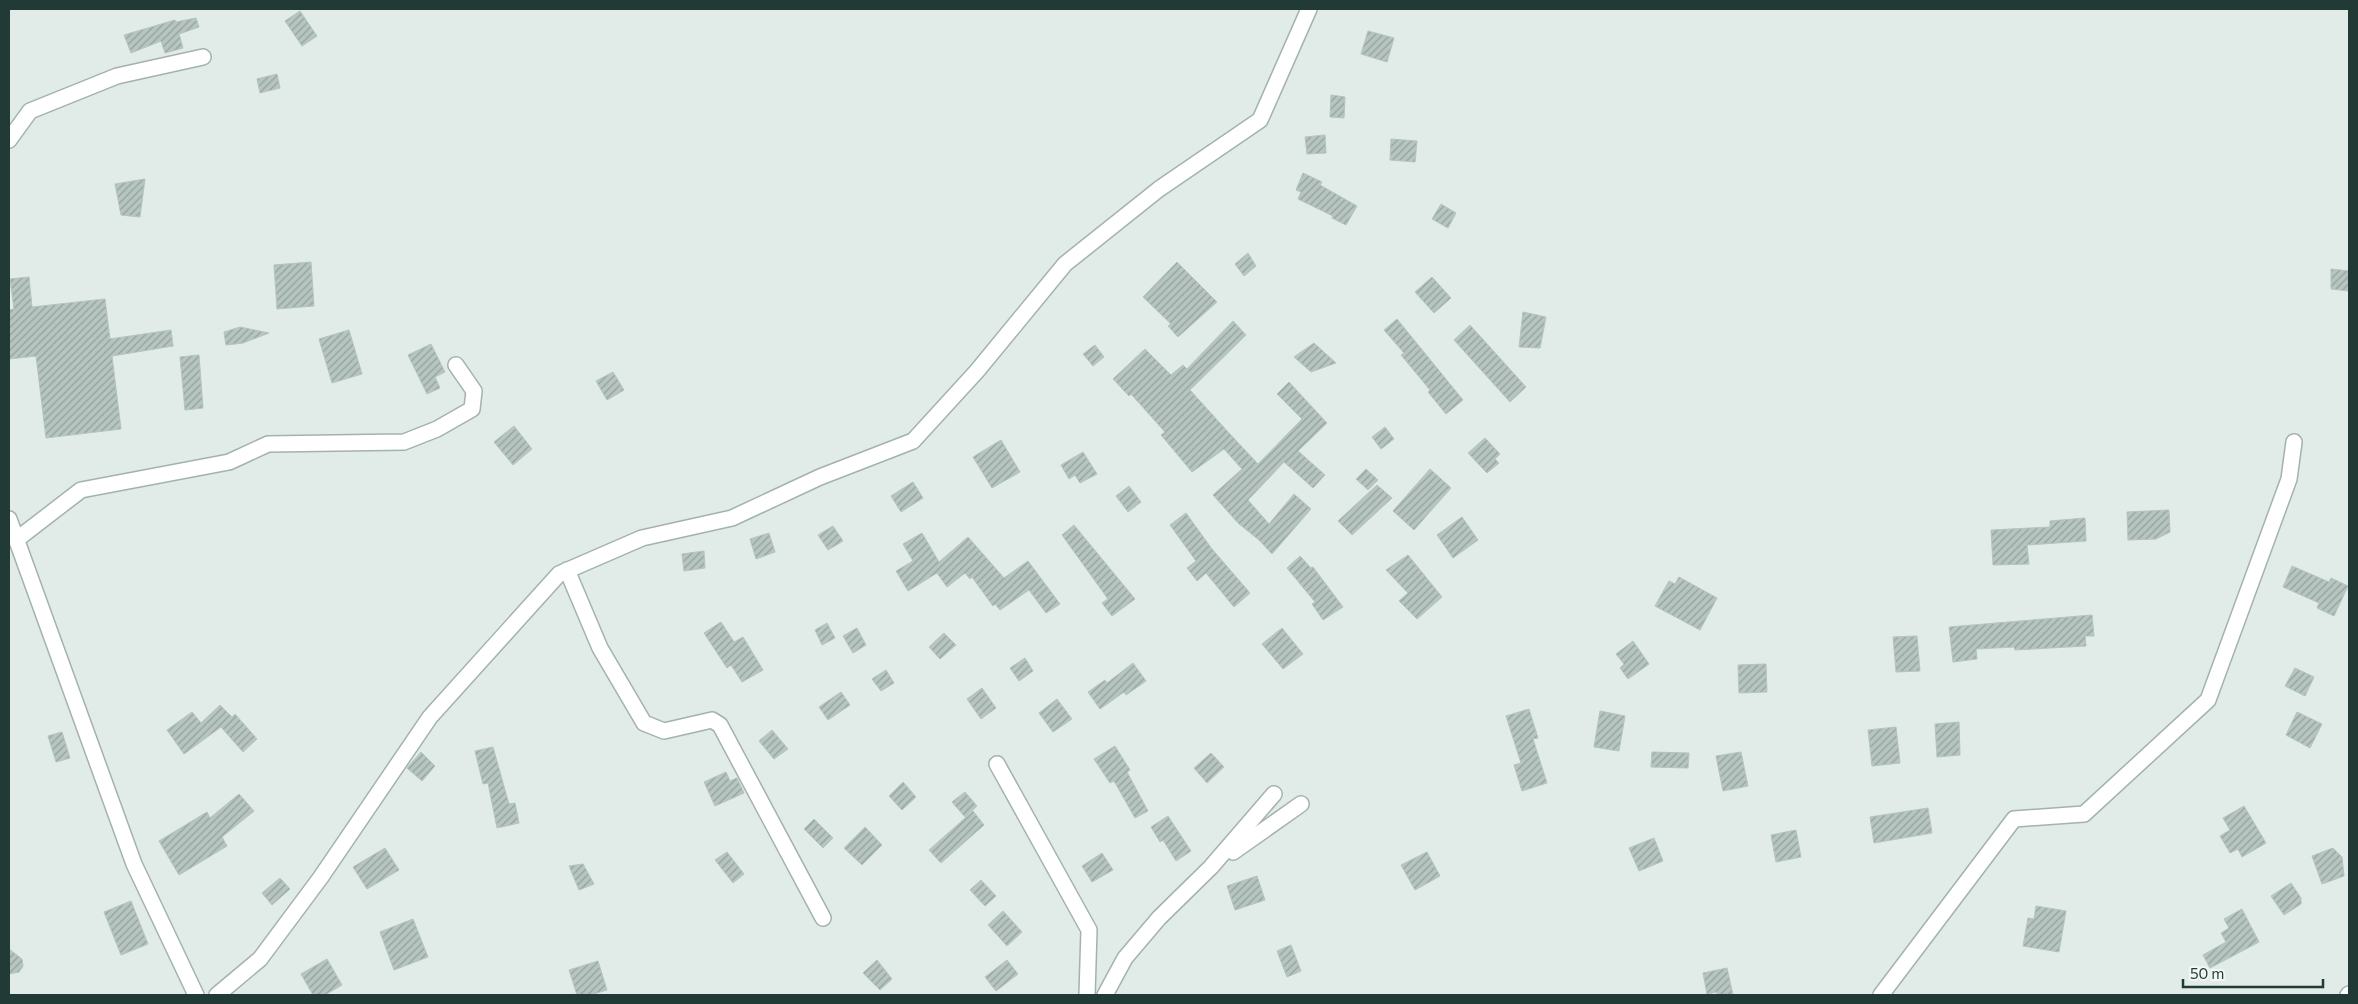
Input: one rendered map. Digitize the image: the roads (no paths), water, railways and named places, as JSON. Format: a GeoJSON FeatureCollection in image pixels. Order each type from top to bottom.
{"type":"FeatureCollection","features":[{"type":"Feature","properties":{"kind":"street"},"geometry":{"type":"LineString","coordinates":[[217,995],[260,959],[322,877],[430,717],[560,574],[642,538],[732,518],[820,477],[913,441],[978,371],[1065,264],[1159,189],[1260,120],[1309,9]]}},
{"type":"Feature","properties":{"kind":"street"},"geometry":{"type":"LineString","coordinates":[[9,140],[30,111],[117,76],[203,56]]}},
{"type":"Feature","properties":{"kind":"street"},"geometry":{"type":"LineString","coordinates":[[16,540],[81,490],[229,462],[268,444],[404,442],[437,429],[472,409],[474,391],[456,365]]}},
{"type":"Feature","properties":{"kind":"street"},"geometry":{"type":"LineString","coordinates":[[1881,995],[2014,818],[2084,814],[2208,700],[2289,479],[2294,442]]}},
{"type":"Feature","properties":{"kind":"street"},"geometry":{"type":"LineString","coordinates":[[9,519],[134,864],[196,995]]}},
{"type":"Feature","properties":{"kind":"street"},"geometry":{"type":"LineString","coordinates":[[567,570],[600,648],[644,723],[664,731],[712,720],[720,725],[823,918]]}},
{"type":"Feature","properties":{"kind":"street"},"geometry":{"type":"LineString","coordinates":[[997,764],[1090,930],[1087,995]]}},
{"type":"Feature","properties":{"kind":"street"},"geometry":{"type":"LineString","coordinates":[[1105,995],[1125,958],[1159,918],[1211,867],[1274,794]]}},
{"type":"Feature","properties":{"kind":"street"},"geometry":{"type":"LineString","coordinates":[[1211,867],[1301,804]]}}]}
